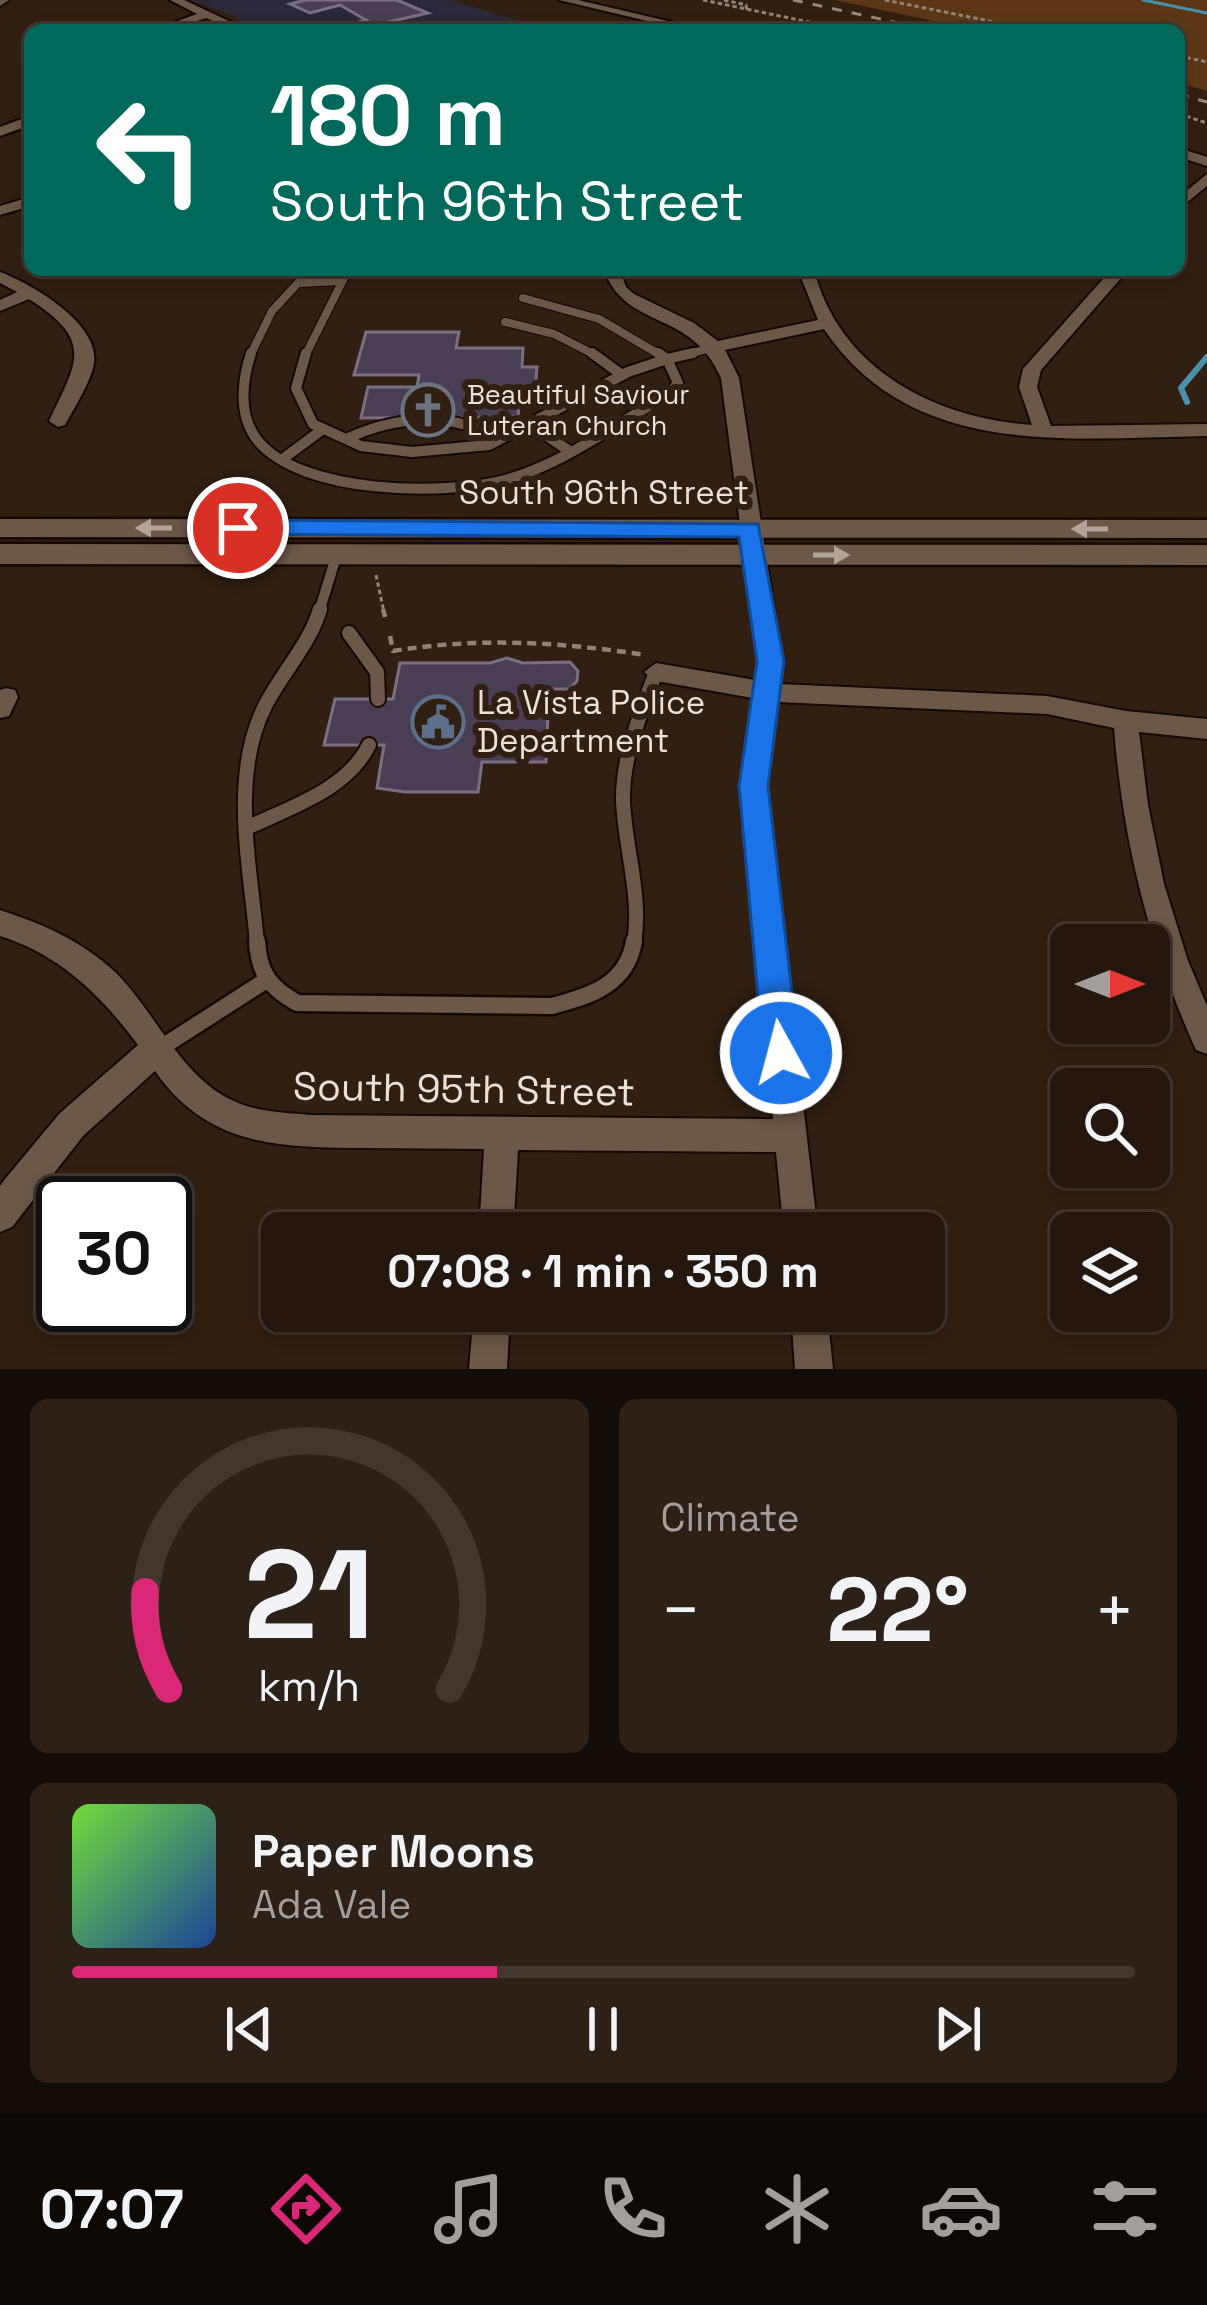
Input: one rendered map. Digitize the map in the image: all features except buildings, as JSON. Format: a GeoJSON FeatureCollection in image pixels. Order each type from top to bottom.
{"type":"FeatureCollection","features":[{"type":"Feature","properties":{"kind":"main road","name":"South 96th Street"},"geometry":{"type":"LineString","coordinates":[[0,528],[1207,555]]}},
{"type":"Feature","properties":{"kind":"main road","name":"South 96th Street"},"geometry":{"type":"LineString","coordinates":[[0,554],[337,554],[1207,529]]}},
{"type":"Feature","properties":{"kind":"street"},"geometry":{"type":"LineString","coordinates":[[175,0],[228,24]]}},
{"type":"Feature","properties":{"kind":"street"},"geometry":{"type":"LineString","coordinates":[[564,0],[673,24]]}},
{"type":"Feature","properties":{"kind":"street"},"geometry":{"type":"LineString","coordinates":[[177,24],[206,14]]}},
{"type":"Feature","properties":{"kind":"street"},"geometry":{"type":"LineString","coordinates":[[1185,200],[1207,178]]}},
{"type":"Feature","properties":{"kind":"street"},"geometry":{"type":"LineString","coordinates":[[614,276],[628,297],[693,327],[716,347],[730,378],[770,661],[753,786],[799,1212]]}},
{"type":"Feature","properties":{"kind":"street"},"geometry":{"type":"LineString","coordinates":[[808,276],[828,323],[866,373],[894,394],[961,421],[1043,430],[1207,430]]}},
{"type":"Feature","properties":{"kind":"street"},"geometry":{"type":"LineString","coordinates":[[1043,430],[1028,387],[1032,369],[1115,276]]}},
{"type":"Feature","properties":{"kind":"street"},"geometry":{"type":"LineString","coordinates":[[0,277],[62,315],[85,351],[82,376],[58,421]]}},
{"type":"Feature","properties":{"kind":"street"},"geometry":{"type":"LineString","coordinates":[[0,307],[29,293]]}},
{"type":"Feature","properties":{"kind":"street"},"geometry":{"type":"LineString","coordinates":[[716,347],[828,323]]}},
{"type":"Feature","properties":{"kind":"street"},"geometry":{"type":"LineString","coordinates":[[651,664],[768,691],[1026,703],[1207,729]]}},
{"type":"Feature","properties":{"kind":"street"},"geometry":{"type":"LineString","coordinates":[[1126,721],[1132,812],[1149,894],[1184,992],[1207,1039]]}},
{"type":"Feature","properties":{"kind":"street","name":"South 95th Street"},"geometry":{"type":"LineString","coordinates":[[0,923],[32,932],[98,973],[183,1083],[213,1108],[271,1128],[791,1136]]}},
{"type":"Feature","properties":{"kind":"street"},"geometry":{"type":"LineString","coordinates":[[0,1215],[69,1124],[158,1049]]}},
{"type":"Feature","properties":{"kind":"street"},"geometry":{"type":"LineString","coordinates":[[497,1212],[502,1132]]}},
{"type":"Feature","properties":{"kind":"street"},"geometry":{"type":"LineString","coordinates":[[488,1369],[491,1332]]}},
{"type":"Feature","properties":{"kind":"street"},"geometry":{"type":"LineString","coordinates":[[811,1332],[814,1369]]}},
{"type":"Feature","properties":{"kind":"lane"},"geometry":{"type":"LineString","coordinates":[[344,276],[309,340],[296,388],[313,424],[361,446],[412,452],[489,445],[622,375],[716,347]]}},
{"type":"Feature","properties":{"kind":"lane"},"geometry":{"type":"LineString","coordinates":[[340,281],[298,283],[268,318],[248,359],[240,399],[261,445],[284,458],[358,483],[429,488],[504,479],[568,450],[668,394],[678,383],[667,359],[621,326],[569,307],[523,298]]}},
{"type":"Feature","properties":{"kind":"lane"},"geometry":{"type":"LineString","coordinates":[[506,322],[573,339],[622,375]]}},
{"type":"Feature","properties":{"kind":"lane"},"geometry":{"type":"LineString","coordinates":[[346,439],[382,423],[405,422],[472,425],[499,439]]}},
{"type":"Feature","properties":{"kind":"lane"},"geometry":{"type":"LineString","coordinates":[[528,423],[568,450]]}},
{"type":"Feature","properties":{"kind":"lane"},"geometry":{"type":"LineString","coordinates":[[284,458],[323,429]]}},
{"type":"Feature","properties":{"kind":"lane"},"geometry":{"type":"LineString","coordinates":[[337,554],[310,635],[256,724],[245,779],[256,953],[266,981],[297,1003],[552,1006],[602,991],[632,957],[640,932],[623,821],[623,782],[651,664]]}},
{"type":"Feature","properties":{"kind":"lane"},"geometry":{"type":"LineString","coordinates":[[349,633],[377,672],[378,699]]}},
{"type":"Feature","properties":{"kind":"lane"},"geometry":{"type":"LineString","coordinates":[[247,828],[343,778],[365,758],[369,745]]}},
{"type":"Feature","properties":{"kind":"lane"},"geometry":{"type":"LineString","coordinates":[[158,1049],[266,981]]}},
{"type":"Feature","properties":{"kind":"path"},"geometry":{"type":"LineString","coordinates":[[704,0],[817,24]]}},
{"type":"Feature","properties":{"kind":"path"},"geometry":{"type":"LineString","coordinates":[[724,0],[749,7],[747,10]]}},
{"type":"Feature","properties":{"kind":"path"},"geometry":{"type":"LineString","coordinates":[[885,0],[1004,24]]}},
{"type":"Feature","properties":{"kind":"path"},"geometry":{"type":"LineString","coordinates":[[374,569],[386,617]]}},
{"type":"Feature","properties":{"kind":"path"},"geometry":{"type":"LineString","coordinates":[[390,636],[393,651],[453,640],[513,638],[651,664]]}},
{"type":"Feature","properties":{"kind":"shaded area"},"geometry":{"type":"Polygon","coordinates":[[[190,0],[450,0],[529,24],[246,24],[190,0]]]}},
{"type":"Feature","properties":{"kind":"shaded area"},"geometry":{"type":"Polygon","coordinates":[[[835,0],[1207,0],[1207,91],[1185,85],[1185,24],[947,24],[835,0]]]}},
{"type":"Feature","properties":{"kind":"waterway"},"geometry":{"type":"LineString","coordinates":[[1143,0],[1207,13]]}},
{"type":"Feature","properties":{"kind":"waterway"},"geometry":{"type":"LineString","coordinates":[[1187,402],[1181,388],[1207,357]]}},
{"type":"Feature","properties":{"kind":"railway"},"geometry":{"type":"LineString","coordinates":[[793,0],[903,24]]}},
{"type":"Feature","properties":{"kind":"railway"},"geometry":{"type":"LineString","coordinates":[[1185,96],[1207,102]]}},
{"type":"Feature","properties":{"kind":"place","name":"Beautiful Saviour Luteran Church"},"geometry":{"type":"Point","coordinates":[428,410]}},
{"type":"Feature","properties":{"kind":"place","name":"La Vista Police Department"},"geometry":{"type":"Point","coordinates":[438,722]}},
{"type":"Feature","properties":{"kind":"route"},"geometry":{"type":"LineString","coordinates":[[238,528],[749,530],[770,661],[753,786],[781,1053]]}}]}
